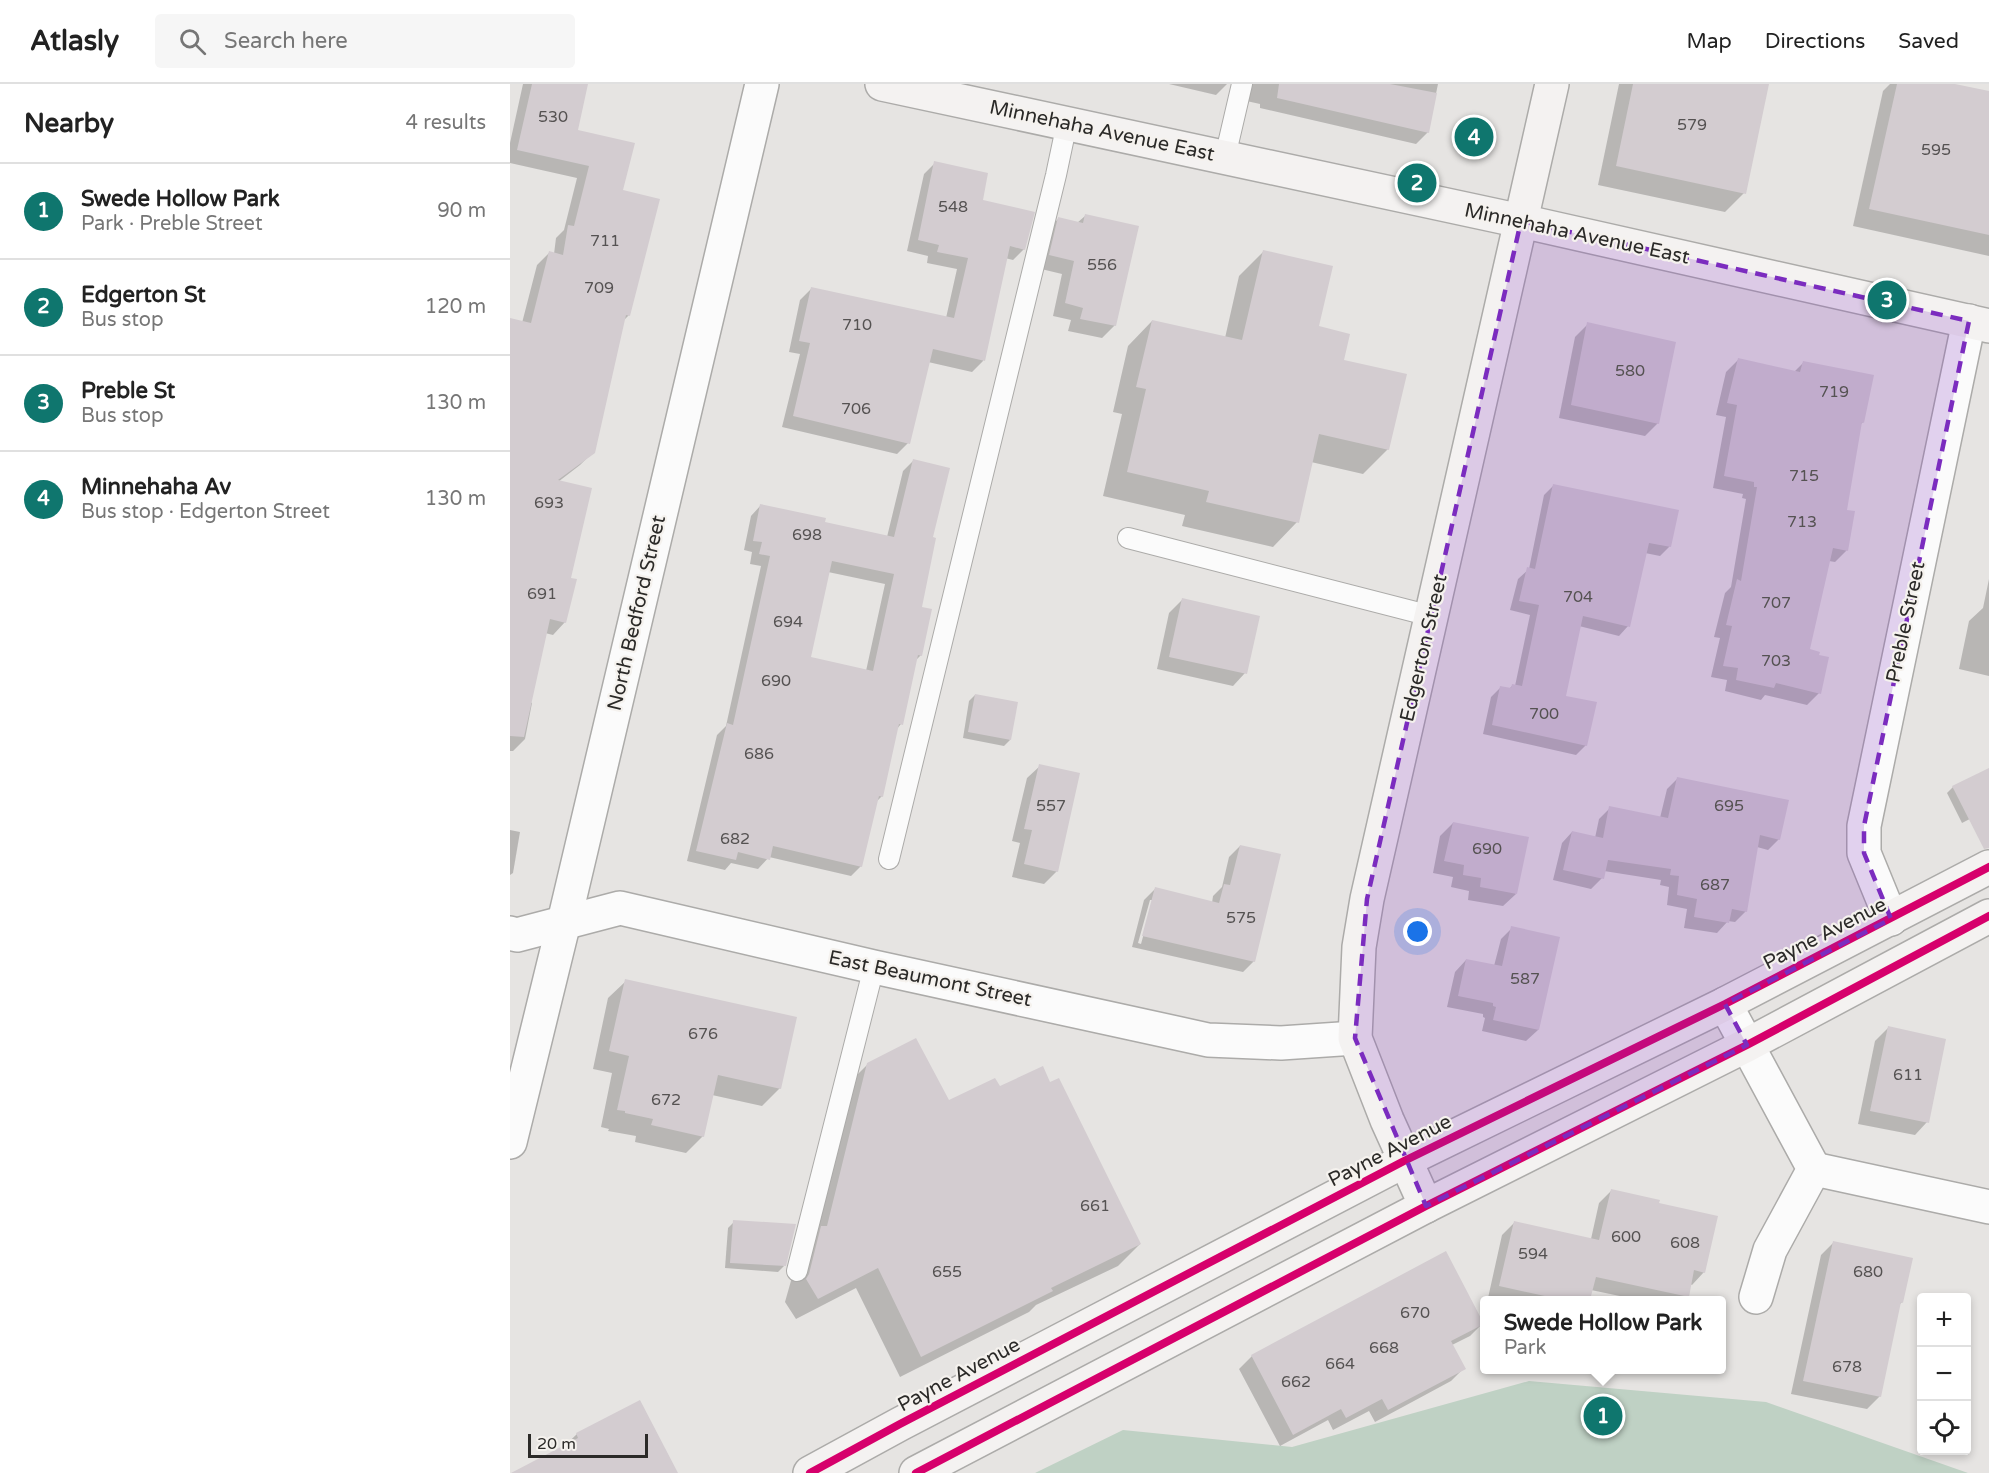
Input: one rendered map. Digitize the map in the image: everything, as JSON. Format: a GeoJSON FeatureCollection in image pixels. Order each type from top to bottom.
{"type":"FeatureCollection","features":[{"type":"Feature","properties":{"kind":"street","name":"North Bedford Street"},"geometry":{"type":"LineString","coordinates":[[510,1142],[762,84]]}},
{"type":"Feature","properties":{"kind":"street","name":"Minnehaha Avenue East"},"geometry":{"type":"LineString","coordinates":[[882,84],[932,89],[1067,123],[1521,220],[1979,324]]}},
{"type":"Feature","properties":{"kind":"street","name":"Edgerton Street"},"geometry":{"type":"LineString","coordinates":[[1426,1206],[1404,1161],[1355,1038],[1359,947],[1367,899],[1552,84]]}},
{"type":"Feature","properties":{"kind":"street","name":"Preble Street"},"geometry":{"type":"LineString","coordinates":[[1891,919],[1864,853],[1864,826],[1979,324]]}},
{"type":"Feature","properties":{"kind":"street","name":"Payne Avenue"},"geometry":{"type":"LineString","coordinates":[[810,1473],[1404,1161],[1725,1004],[1989,867]]}},
{"type":"Feature","properties":{"kind":"street","name":"East Beaumont Street"},"geometry":{"type":"LineString","coordinates":[[510,933],[516,934],[620,908],[874,967],[1208,1040],[1281,1043],[1355,1038]]}},
{"type":"Feature","properties":{"kind":"street"},"geometry":{"type":"LineString","coordinates":[[916,1473],[1426,1206],[1747,1045],[1989,916]]}},
{"type":"Feature","properties":{"kind":"street"},"geometry":{"type":"LineString","coordinates":[[1725,1004],[1814,1169],[1989,1207]]}},
{"type":"Feature","properties":{"kind":"street"},"geometry":{"type":"LineString","coordinates":[[1756,1297],[1770,1250],[1814,1169]]}},
{"type":"Feature","properties":{"kind":"lane"},"geometry":{"type":"LineString","coordinates":[[1225,157],[1242,84]]}},
{"type":"Feature","properties":{"kind":"lane"},"geometry":{"type":"LineString","coordinates":[[889,859],[1067,123]]}},
{"type":"Feature","properties":{"kind":"lane"},"geometry":{"type":"LineString","coordinates":[[1128,538],[1431,616]]}},
{"type":"Feature","properties":{"kind":"lane"},"geometry":{"type":"LineString","coordinates":[[797,1271],[874,967]]}},
{"type":"Feature","properties":{"kind":"highlighted area"},"geometry":{"type":"Polygon","coordinates":[[[1521,221],[1969,321],[1864,826],[1864,853],[1891,919],[1725,1004],[1747,1045],[1426,1206],[1355,1038],[1367,899],[1521,221]]]}},
{"type":"Feature","properties":{"kind":"green space"},"geometry":{"type":"Polygon","coordinates":[[[1529,1381],[1766,1402],[1968,1473],[1035,1473],[1123,1430],[1292,1447],[1529,1381]]]}},
{"type":"Feature","properties":{"kind":"building"},"geometry":{"type":"Polygon","coordinates":[[[532,84],[588,84],[578,130],[635,143],[623,190],[660,199],[630,316],[626,315],[595,453],[558,480],[592,488],[571,578],[577,579],[566,623],[550,619],[524,737],[510,736],[510,318],[531,323],[549,251],[563,255],[568,225],[574,226],[589,166],[517,150],[532,84]]]}},
{"type":"Feature","properties":{"kind":"building"},"geometry":{"type":"Polygon","coordinates":[[[1279,84],[1390,84],[1437,93],[1429,133],[1277,98],[1279,84]]]}},
{"type":"Feature","properties":{"kind":"building"},"geometry":{"type":"Polygon","coordinates":[[[1633,84],[1769,84],[1746,194],[1616,166],[1633,84]]]}},
{"type":"Feature","properties":{"kind":"building"},"geometry":{"type":"Polygon","coordinates":[[[1897,84],[1955,84],[1989,91],[1989,235],[1869,209],[1897,84]]]}},
{"type":"Feature","properties":{"kind":"building"},"geometry":{"type":"Polygon","coordinates":[[[934,161],[988,173],[983,200],[1035,212],[1025,250],[1010,246],[985,361],[933,349],[910,444],[793,416],[810,343],[799,341],[811,287],[954,318],[968,258],[937,252],[939,245],[918,240],[934,161]]]}},
{"type":"Feature","properties":{"kind":"building"},"geometry":{"type":"Polygon","coordinates":[[[1085,214],[1139,226],[1116,326],[1080,319],[1083,308],[1065,303],[1074,261],[1049,255],[1058,217],[1083,223],[1085,214]]]}},
{"type":"Feature","properties":{"kind":"building"},"geometry":{"type":"Polygon","coordinates":[[[1263,250],[1333,266],[1319,326],[1350,334],[1344,360],[1407,374],[1389,450],[1319,434],[1299,523],[1206,502],[1209,491],[1127,472],[1146,389],[1136,387],[1152,320],[1242,340],[1263,250]]]}},
{"type":"Feature","properties":{"kind":"building"},"geometry":{"type":"Polygon","coordinates":[[[1587,322],[1676,342],[1659,424],[1571,405],[1587,322]]]}},
{"type":"Feature","properties":{"kind":"building"},"geometry":{"type":"Polygon","coordinates":[[[1738,358],[1800,372],[1803,361],[1874,375],[1864,423],[1862,422],[1847,510],[1855,511],[1848,551],[1833,548],[1810,649],[1820,652],[1819,655],[1829,657],[1821,694],[1776,683],[1774,688],[1736,680],[1738,668],[1723,666],[1732,626],[1726,625],[1737,579],[1741,581],[1757,487],[1754,487],[1754,482],[1724,476],[1737,405],[1727,403],[1738,358]]]}},
{"type":"Feature","properties":{"kind":"building"},"geometry":{"type":"Polygon","coordinates":[[[913,459],[950,468],[933,537],[936,538],[922,607],[932,609],[922,656],[918,655],[903,725],[899,724],[883,797],[879,796],[862,867],[773,846],[770,860],[738,852],[736,860],[696,851],[727,723],[733,725],[770,556],[759,554],[762,542],[753,541],[760,504],[826,518],[825,522],[894,537],[913,459]],[[832,561],[811,657],[873,671],[894,574],[832,561]]]}},
{"type":"Feature","properties":{"kind":"building"},"geometry":{"type":"Polygon","coordinates":[[[1553,484],[1679,510],[1671,547],[1649,543],[1630,627],[1583,616],[1566,696],[1597,702],[1587,746],[1492,725],[1500,686],[1511,688],[1512,684],[1522,686],[1539,605],[1519,601],[1527,567],[1535,569],[1553,484]]]}},
{"type":"Feature","properties":{"kind":"building"},"geometry":{"type":"Polygon","coordinates":[[[1182,598],[1260,616],[1247,674],[1169,657],[1182,598]]]}},
{"type":"Feature","properties":{"kind":"building"},"geometry":{"type":"Polygon","coordinates":[[[975,694],[1018,702],[1011,740],[968,732],[975,694]]]}},
{"type":"Feature","properties":{"kind":"building"},"geometry":{"type":"Polygon","coordinates":[[[1039,764],[1080,773],[1058,872],[1024,864],[1032,830],[1024,829],[1039,764]]]}},
{"type":"Feature","properties":{"kind":"building"},"geometry":{"type":"Polygon","coordinates":[[[1989,768],[1989,848],[1984,849],[1952,786],[1989,768]]]}},
{"type":"Feature","properties":{"kind":"building"},"geometry":{"type":"Polygon","coordinates":[[[1677,777],[1789,800],[1780,840],[1760,835],[1747,912],[1732,909],[1729,923],[1694,917],[1697,899],[1677,895],[1679,876],[1670,875],[1671,869],[1608,860],[1604,879],[1563,870],[1572,831],[1603,838],[1609,806],[1668,818],[1677,777]]]}},
{"type":"Feature","properties":{"kind":"building"},"geometry":{"type":"Polygon","coordinates":[[[1453,822],[1529,837],[1517,894],[1480,887],[1481,878],[1463,875],[1464,865],[1444,861],[1453,822]]]}},
{"type":"Feature","properties":{"kind":"building"},"geometry":{"type":"Polygon","coordinates":[[[1240,845],[1281,854],[1255,962],[1142,936],[1155,887],[1219,903],[1224,884],[1230,885],[1240,845]]]}},
{"type":"Feature","properties":{"kind":"building"},"geometry":{"type":"Polygon","coordinates":[[[1511,926],[1560,937],[1539,1030],[1493,1020],[1496,1007],[1493,1003],[1458,996],[1466,959],[1502,966],[1511,926]]]}},
{"type":"Feature","properties":{"kind":"building"},"geometry":{"type":"Polygon","coordinates":[[[625,979],[797,1017],[781,1089],[718,1075],[704,1137],[651,1125],[653,1119],[617,1110],[629,1056],[609,1051],[625,979]]]}},
{"type":"Feature","properties":{"kind":"building"},"geometry":{"type":"Polygon","coordinates":[[[1888,1026],[1946,1039],[1929,1123],[1870,1111],[1888,1026]]]}},
{"type":"Feature","properties":{"kind":"building"},"geometry":{"type":"Polygon","coordinates":[[[916,1038],[949,1100],[995,1078],[1000,1086],[1043,1066],[1050,1082],[1059,1078],[1141,1244],[1051,1288],[1053,1291],[921,1357],[878,1268],[818,1299],[806,1279],[821,1226],[827,1226],[867,1063],[916,1038]]]}},
{"type":"Feature","properties":{"kind":"building"},"geometry":{"type":"Polygon","coordinates":[[[1611,1189],[1660,1200],[1659,1203],[1718,1216],[1705,1273],[1694,1270],[1689,1296],[1596,1277],[1591,1296],[1545,1296],[1499,1286],[1514,1221],[1599,1240],[1611,1189]]]}},
{"type":"Feature","properties":{"kind":"building"},"geometry":{"type":"Polygon","coordinates":[[[733,1220],[796,1224],[786,1266],[730,1263],[733,1220]]]}},
{"type":"Feature","properties":{"kind":"building"},"geometry":{"type":"Polygon","coordinates":[[[1833,1241],[1913,1258],[1903,1303],[1901,1302],[1881,1397],[1803,1381],[1833,1241]]]}},
{"type":"Feature","properties":{"kind":"building"},"geometry":{"type":"Polygon","coordinates":[[[1446,1251],[1480,1316],[1480,1326],[1451,1341],[1466,1369],[1388,1410],[1382,1399],[1346,1418],[1341,1409],[1293,1435],[1251,1355],[1446,1251]]]}},
{"type":"Feature","properties":{"kind":"building"},"geometry":{"type":"Polygon","coordinates":[[[640,1400],[678,1473],[511,1473],[578,1438],[576,1433],[640,1400]]]}},
{"type":"Feature","properties":{"kind":"cycle path"},"geometry":{"type":"LineString","coordinates":[[810,1473],[1404,1161],[1725,1004],[1989,867]]}},
{"type":"Feature","properties":{"kind":"cycle path"},"geometry":{"type":"LineString","coordinates":[[916,1473],[1426,1206],[1747,1045],[1989,916]]}},
{"type":"Feature","properties":{"kind":"place","name":"Minnehaha Av"},"geometry":{"type":"Point","coordinates":[1474,137]}},
{"type":"Feature","properties":{"kind":"place","name":"Edgerton St"},"geometry":{"type":"Point","coordinates":[1417,183]}},
{"type":"Feature","properties":{"kind":"place","name":"Preble St"},"geometry":{"type":"Point","coordinates":[1887,300]}},
{"type":"Feature","properties":{"kind":"place","name":"Swede Hollow Park"},"geometry":{"type":"Point","coordinates":[1603,1416]}}]}
